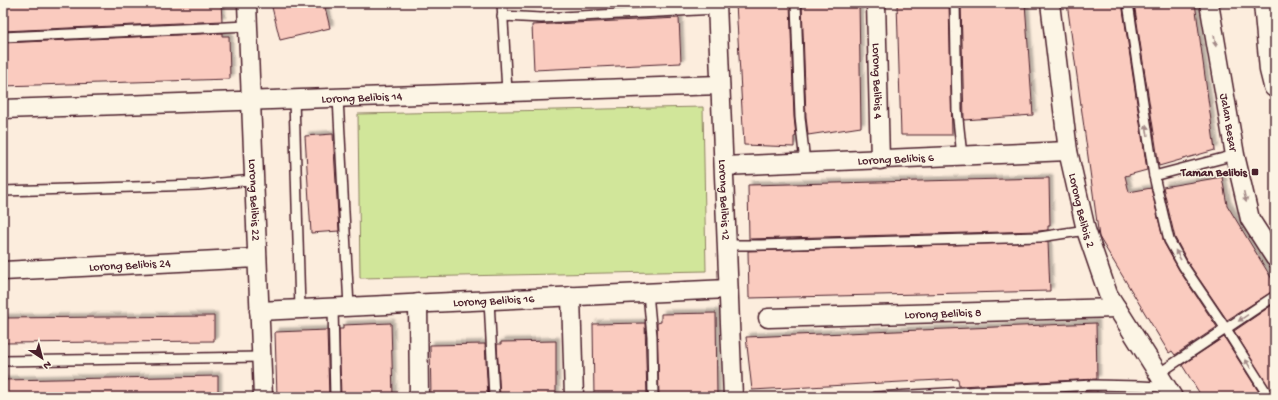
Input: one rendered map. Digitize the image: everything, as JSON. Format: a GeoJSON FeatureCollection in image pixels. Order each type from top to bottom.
{"type":"FeatureCollection","features":[{"type":"Feature","properties":{"kind":"highway"},"geometry":{"type":"LineString","coordinates":[[1265,3],[1271,70],[1275,86]]}},
{"type":"Feature","properties":{"kind":"street","name":"Lorong Belibis 22"},"geometry":{"type":"LineString","coordinates":[[247,3],[263,397]]}},
{"type":"Feature","properties":{"kind":"street","name":"Lorong Belibis 4"},"geometry":{"type":"LineString","coordinates":[[876,3],[880,160]]}},
{"type":"Feature","properties":{"kind":"street","name":"Lorong Belibis 2"},"geometry":{"type":"LineString","coordinates":[[1050,3],[1068,151],[1086,230],[1108,294],[1171,394]]}},
{"type":"Feature","properties":{"kind":"street","name":"Jalan Besar"},"geometry":{"type":"LineString","coordinates":[[1209,3],[1235,155],[1250,219],[1275,258]]}},
{"type":"Feature","properties":{"kind":"street","name":"Lorong Belibis 12"},"geometry":{"type":"LineString","coordinates":[[717,6],[732,397]]}},
{"type":"Feature","properties":{"kind":"street","name":"Lorong Belibis 14"},"geometry":{"type":"LineString","coordinates":[[3,109],[720,85]]}},
{"type":"Feature","properties":{"kind":"street","name":"Lorong Belibis 6"},"geometry":{"type":"LineString","coordinates":[[724,166],[1068,151]]}},
{"type":"Feature","properties":{"kind":"street","name":"Lorong Belibis 24"},"geometry":{"type":"LineString","coordinates":[[3,271],[257,258]]}},
{"type":"Feature","properties":{"kind":"street","name":"Lorong Belibis 16"},"geometry":{"type":"LineString","coordinates":[[259,311],[728,289]]}},
{"type":"Feature","properties":{"kind":"street"},"geometry":{"type":"LineString","coordinates":[[571,296],[574,397]]}},
{"type":"Feature","properties":{"kind":"street"},"geometry":{"type":"LineString","coordinates":[[418,304],[419,397]]}},
{"type":"Feature","properties":{"kind":"street","name":"Lorong Belibis 8"},"geometry":{"type":"LineString","coordinates":[[768,318],[1117,308]]}},
{"type":"Feature","properties":{"kind":"lane"},"geometry":{"type":"LineString","coordinates":[[502,3],[507,92]]}},
{"type":"Feature","properties":{"kind":"lane"},"geometry":{"type":"LineString","coordinates":[[796,3],[800,117],[805,163]]}},
{"type":"Feature","properties":{"kind":"lane"},"geometry":{"type":"LineString","coordinates":[[955,3],[957,110],[962,156]]}},
{"type":"Feature","properties":{"kind":"lane"},"geometry":{"type":"LineString","coordinates":[[1128,3],[1154,176],[1169,240],[1184,267],[1226,329],[1269,397]]}},
{"type":"Feature","properties":{"kind":"lane"},"geometry":{"type":"LineString","coordinates":[[502,16],[541,18],[717,6]]}},
{"type":"Feature","properties":{"kind":"lane"},"geometry":{"type":"LineString","coordinates":[[3,37],[248,26]]}},
{"type":"Feature","properties":{"kind":"lane"},"geometry":{"type":"LineString","coordinates":[[335,397],[341,307],[338,98]]}},
{"type":"Feature","properties":{"kind":"lane"},"geometry":{"type":"LineString","coordinates":[[294,99],[300,309]]}},
{"type":"Feature","properties":{"kind":"lane"},"geometry":{"type":"LineString","coordinates":[[1154,176],[1235,155]]}},
{"type":"Feature","properties":{"kind":"lane"},"geometry":{"type":"LineString","coordinates":[[3,191],[198,185],[254,180]]}},
{"type":"Feature","properties":{"kind":"lane"},"geometry":{"type":"LineString","coordinates":[[726,245],[1040,237],[1086,230]]}},
{"type":"Feature","properties":{"kind":"lane"},"geometry":{"type":"LineString","coordinates":[[648,293],[652,336],[653,397]]}},
{"type":"Feature","properties":{"kind":"lane"},"geometry":{"type":"LineString","coordinates":[[1158,374],[1275,296]]}},
{"type":"Feature","properties":{"kind":"lane"},"geometry":{"type":"LineString","coordinates":[[489,300],[494,397]]}},
{"type":"Feature","properties":{"kind":"lane"},"geometry":{"type":"LineString","coordinates":[[3,362],[261,357]]}},
{"type":"Feature","properties":{"kind":"lane"},"geometry":{"type":"LineString","coordinates":[[876,397],[1093,385],[1158,387],[1171,394]]}},
{"type":"Feature","properties":{"kind":"green space"},"geometry":{"type":"Polygon","coordinates":[[[703,107],[706,271],[360,278],[358,114],[703,107]]]}},
{"type":"Feature","properties":{"kind":"building"},"geometry":{"type":"Polygon","coordinates":[[[3,3],[221,3],[222,21],[3,31],[3,3]]]}},
{"type":"Feature","properties":{"kind":"building"},"geometry":{"type":"Polygon","coordinates":[[[271,3],[324,3],[330,28],[280,40],[271,3]]]}},
{"type":"Feature","properties":{"kind":"building"},"geometry":{"type":"Polygon","coordinates":[[[736,3],[790,3],[796,136],[794,137],[794,147],[744,145],[736,3]]]}},
{"type":"Feature","properties":{"kind":"building"},"geometry":{"type":"Polygon","coordinates":[[[802,3],[859,3],[861,127],[808,135],[802,3]]]}},
{"type":"Feature","properties":{"kind":"building"},"geometry":{"type":"Polygon","coordinates":[[[897,3],[949,3],[952,135],[901,135],[897,3]]]}},
{"type":"Feature","properties":{"kind":"building"},"geometry":{"type":"Polygon","coordinates":[[[961,3],[1025,3],[1033,115],[964,120],[961,3]]]}},
{"type":"Feature","properties":{"kind":"building"},"geometry":{"type":"Polygon","coordinates":[[[1067,3],[1122,3],[1147,170],[1125,176],[1129,192],[1151,188],[1164,243],[1179,270],[1217,327],[1175,355],[1172,351],[1169,353],[1099,237],[1067,3]]]}},
{"type":"Feature","properties":{"kind":"building"},"geometry":{"type":"Polygon","coordinates":[[[1134,3],[1195,3],[1215,150],[1159,166],[1134,3]]]}},
{"type":"Feature","properties":{"kind":"building"},"geometry":{"type":"Polygon","coordinates":[[[679,18],[681,63],[534,70],[532,25],[679,18]]]}},
{"type":"Feature","properties":{"kind":"building"},"geometry":{"type":"Polygon","coordinates":[[[222,33],[222,36],[229,36],[230,79],[3,86],[3,43],[222,33]]]}},
{"type":"Feature","properties":{"kind":"building"},"geometry":{"type":"Polygon","coordinates":[[[333,134],[339,231],[311,233],[305,136],[333,134]]]}},
{"type":"Feature","properties":{"kind":"building"},"geometry":{"type":"Polygon","coordinates":[[[1222,177],[1227,205],[1275,284],[1275,290],[1227,320],[1189,264],[1175,238],[1163,187],[1222,177]]]}},
{"type":"Feature","properties":{"kind":"building"},"geometry":{"type":"Polygon","coordinates":[[[1049,178],[1050,226],[1048,226],[1048,230],[749,239],[748,185],[1049,178]]]}},
{"type":"Feature","properties":{"kind":"building"},"geometry":{"type":"Polygon","coordinates":[[[1048,242],[1050,291],[749,298],[748,251],[1048,242]]]}},
{"type":"Feature","properties":{"kind":"building"},"geometry":{"type":"Polygon","coordinates":[[[1275,303],[1275,397],[1234,331],[1275,303]]]}},
{"type":"Feature","properties":{"kind":"building"},"geometry":{"type":"Polygon","coordinates":[[[716,313],[717,397],[659,397],[657,323],[661,322],[661,314],[716,313]]]}},
{"type":"Feature","properties":{"kind":"building"},"geometry":{"type":"Polygon","coordinates":[[[214,316],[214,341],[3,343],[3,318],[214,316]]]}},
{"type":"Feature","properties":{"kind":"building"},"geometry":{"type":"Polygon","coordinates":[[[391,323],[393,397],[341,397],[339,329],[343,329],[343,325],[391,323]]]}},
{"type":"Feature","properties":{"kind":"building"},"geometry":{"type":"Polygon","coordinates":[[[645,323],[647,397],[594,397],[593,324],[645,323]]]}},
{"type":"Feature","properties":{"kind":"building"},"geometry":{"type":"Polygon","coordinates":[[[1096,323],[1097,379],[959,386],[958,379],[752,390],[746,337],[1096,323]]]}},
{"type":"Feature","properties":{"kind":"building"},"geometry":{"type":"Polygon","coordinates":[[[327,330],[329,397],[277,397],[275,332],[327,330]]]}},
{"type":"Feature","properties":{"kind":"building"},"geometry":{"type":"Polygon","coordinates":[[[1224,337],[1262,397],[1202,397],[1182,365],[1224,337]]]}},
{"type":"Feature","properties":{"kind":"building"},"geometry":{"type":"Polygon","coordinates":[[[556,341],[556,397],[500,397],[497,344],[501,344],[501,342],[556,341]]]}},
{"type":"Feature","properties":{"kind":"building"},"geometry":{"type":"Polygon","coordinates":[[[485,344],[488,397],[431,397],[430,345],[485,344]]]}},
{"type":"Feature","properties":{"kind":"building"},"geometry":{"type":"Polygon","coordinates":[[[218,376],[218,397],[3,397],[3,380],[218,376]]]}},
{"type":"Feature","properties":{"kind":"building"},"geometry":{"type":"Polygon","coordinates":[[[1097,391],[1097,397],[985,397],[1097,391]]]}},
{"type":"Feature","properties":{"kind":"place","name":"Taman Belibis"},"geometry":{"type":"Point","coordinates":[1255,172]}}]}
